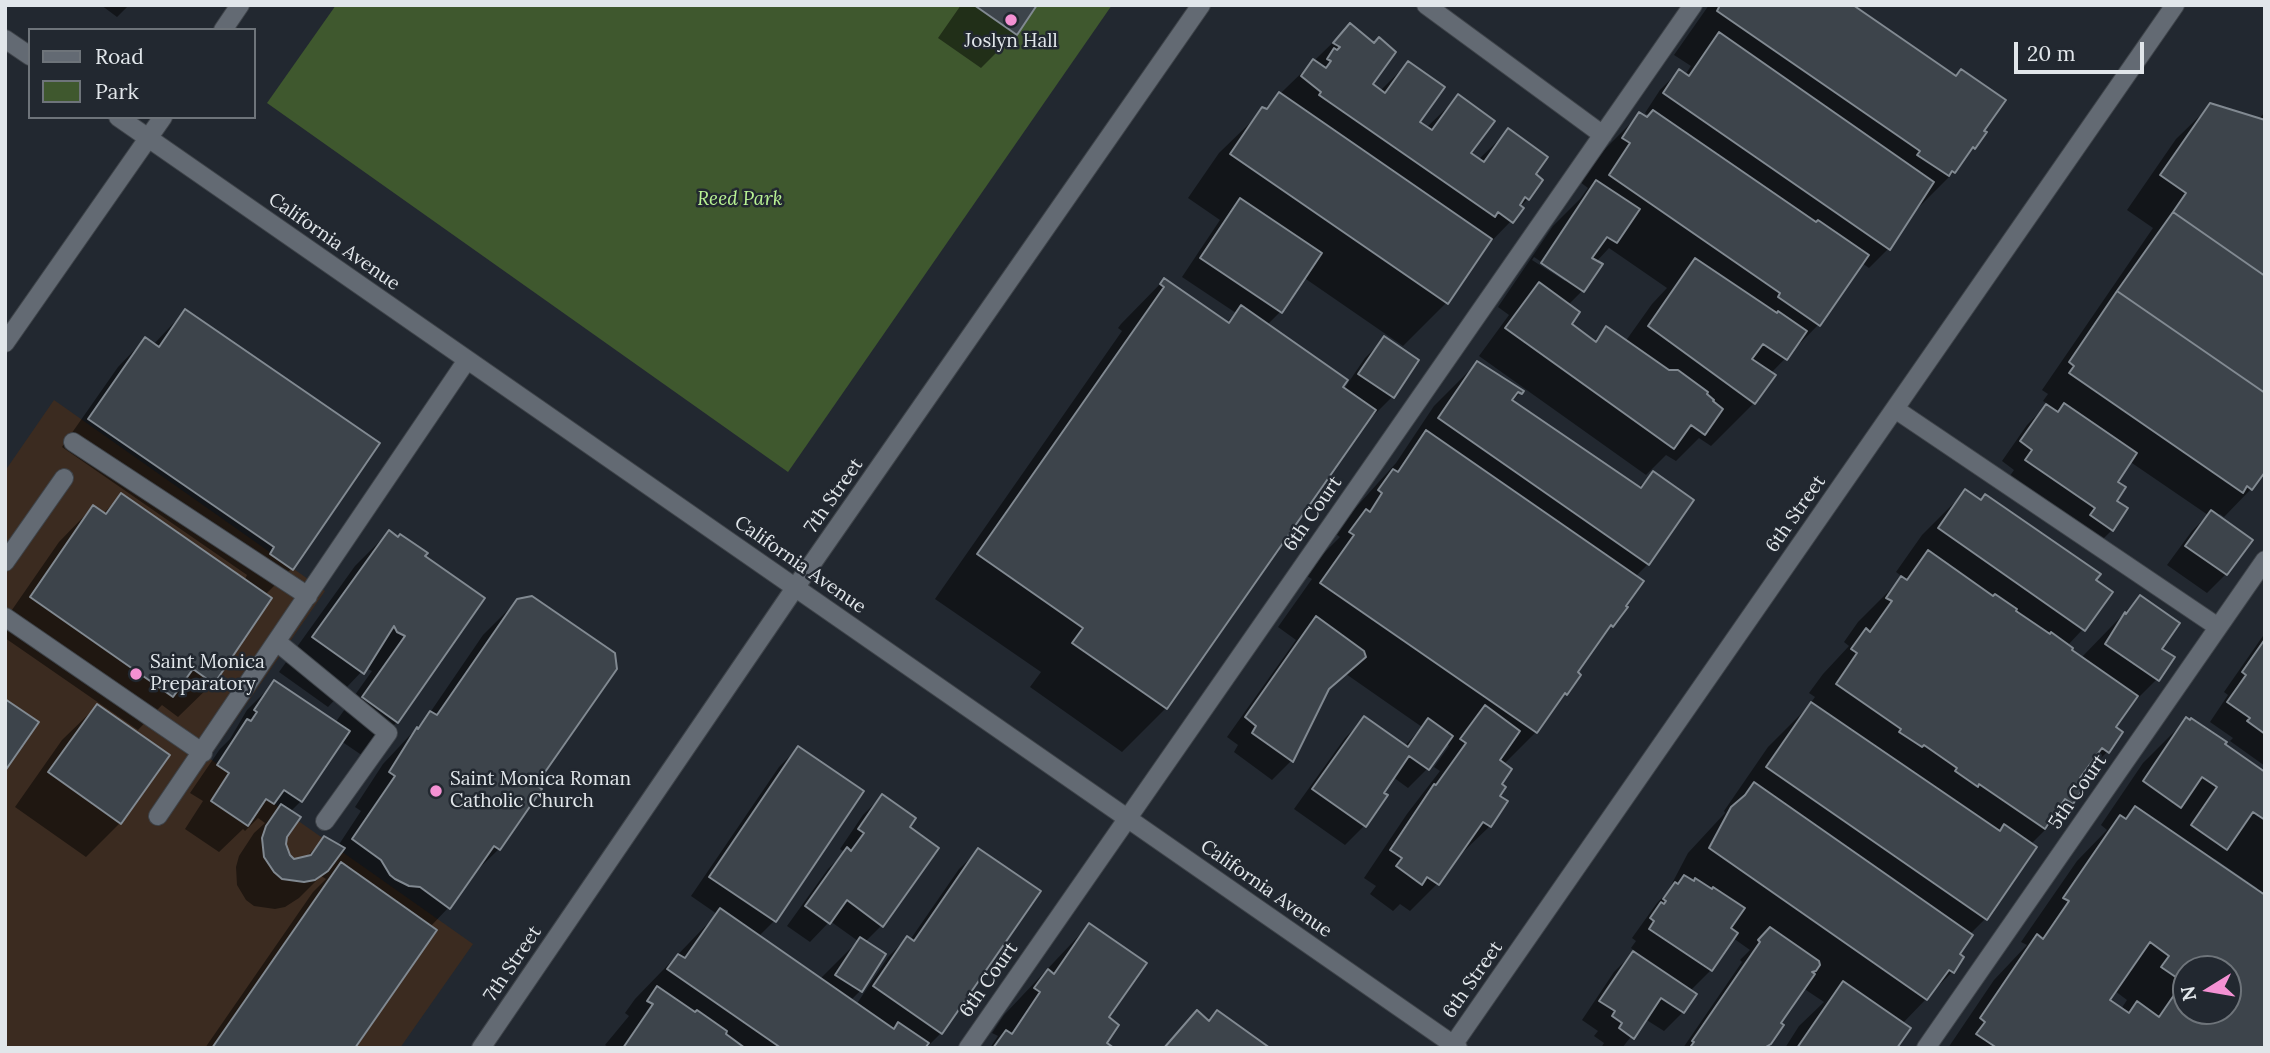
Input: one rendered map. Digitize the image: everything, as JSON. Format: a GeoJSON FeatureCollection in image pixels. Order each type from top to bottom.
{"type":"FeatureCollection","features":[{"type":"Feature","properties":{"kind":"street"},"geometry":{"type":"LineString","coordinates":[[224,28],[240,5]]}},
{"type":"Feature","properties":{"kind":"street","name":"7th Street"},"geometry":{"type":"LineString","coordinates":[[481,1048],[1201,5]]}},
{"type":"Feature","properties":{"kind":"street"},"geometry":{"type":"LineString","coordinates":[[1426,5],[1603,135]]}},
{"type":"Feature","properties":{"kind":"street","name":"6th Court"},"geometry":{"type":"LineString","coordinates":[[968,1048],[1693,5]]}},
{"type":"Feature","properties":{"kind":"street","name":"6th Street"},"geometry":{"type":"LineString","coordinates":[[1454,1047],[2175,5]]}},
{"type":"Feature","properties":{"kind":"street"},"geometry":{"type":"LineString","coordinates":[[5,39],[28,55]]}},
{"type":"Feature","properties":{"kind":"street","name":"California Avenue"},"geometry":{"type":"LineString","coordinates":[[121,119],[1454,1047]]}},
{"type":"Feature","properties":{"kind":"street"},"geometry":{"type":"LineString","coordinates":[[5,344],[162,119]]}},
{"type":"Feature","properties":{"kind":"street"},"geometry":{"type":"LineString","coordinates":[[158,816],[467,360]]}},
{"type":"Feature","properties":{"kind":"street"},"geometry":{"type":"LineString","coordinates":[[1895,409],[2218,627]]}},
{"type":"Feature","properties":{"kind":"street"},"geometry":{"type":"LineString","coordinates":[[73,442],[308,596]]}},
{"type":"Feature","properties":{"kind":"street"},"geometry":{"type":"LineString","coordinates":[[5,562],[64,478]]}},
{"type":"Feature","properties":{"kind":"street","name":"5th Court"},"geometry":{"type":"LineString","coordinates":[[1926,1048],[2265,560]]}},
{"type":"Feature","properties":{"kind":"street"},"geometry":{"type":"LineString","coordinates":[[5,617],[203,753]]}},
{"type":"Feature","properties":{"kind":"street"},"geometry":{"type":"LineString","coordinates":[[277,642],[388,733],[325,821]]}},
{"type":"Feature","properties":{"kind":"shaded area","name":"Saint Monica Preparatory"},"geometry":{"type":"Polygon","coordinates":[[[54,400],[325,591],[209,758],[473,944],[400,1048],[5,1048],[5,471],[54,400]]]}},
{"type":"Feature","properties":{"kind":"green space","name":"Reed Park"},"geometry":{"type":"Polygon","coordinates":[[[336,5],[1112,5],[788,472],[267,103],[336,5]]]}},
{"type":"Feature","properties":{"kind":"building","name":"Joslyn Hall"},"geometry":{"type":"Polygon","coordinates":[[[974,5],[1037,5],[1017,35],[974,5]]]}},
{"type":"Feature","properties":{"kind":"building"},"geometry":{"type":"Polygon","coordinates":[[[1720,5],[1853,5],[1956,76],[1961,69],[2006,100],[1975,149],[1973,147],[1955,173],[1952,171],[1949,176],[1917,155],[1920,151],[1717,11],[1720,5]]]}},
{"type":"Feature","properties":{"kind":"building"},"geometry":{"type":"Polygon","coordinates":[[[1350,23],[1374,43],[1379,37],[1396,52],[1373,84],[1385,93],[1408,61],[1445,87],[1420,122],[1432,130],[1458,94],[1495,121],[1471,153],[1484,162],[1508,128],[1548,157],[1536,174],[1543,180],[1529,200],[1525,197],[1520,205],[1524,208],[1513,223],[1498,212],[1495,217],[1319,95],[1321,92],[1301,76],[1313,59],[1326,68],[1331,61],[1327,59],[1334,48],[1337,50],[1340,47],[1333,43],[1350,23]]]}},
{"type":"Feature","properties":{"kind":"building"},"geometry":{"type":"Polygon","coordinates":[[[1719,32],[1934,182],[1890,250],[1663,93],[1679,69],[1689,76],[1719,32]]]}},
{"type":"Feature","properties":{"kind":"building"},"geometry":{"type":"Polygon","coordinates":[[[1279,92],[1492,239],[1448,304],[1230,154],[1262,107],[1267,109],[1279,92]]]}},
{"type":"Feature","properties":{"kind":"building"},"geometry":{"type":"Polygon","coordinates":[[[2210,103],[2265,120],[2265,276],[2173,212],[2186,193],[2160,175],[2210,103]]]}},
{"type":"Feature","properties":{"kind":"building"},"geometry":{"type":"Polygon","coordinates":[[[1653,110],[1816,222],[1818,220],[1869,255],[1820,326],[1778,297],[1780,293],[1609,175],[1630,143],[1622,138],[1639,112],[1647,117],[1653,110]]]}},
{"type":"Feature","properties":{"kind":"building"},"geometry":{"type":"Polygon","coordinates":[[[1596,180],[1640,209],[1617,243],[1607,237],[1592,258],[1603,264],[1584,292],[1541,263],[1596,180]]]}},
{"type":"Feature","properties":{"kind":"building"},"geometry":{"type":"Polygon","coordinates":[[[1240,198],[1322,253],[1282,313],[1200,258],[1240,198]]]}},
{"type":"Feature","properties":{"kind":"building"},"geometry":{"type":"Polygon","coordinates":[[[2173,212],[2265,276],[2265,393],[2117,291],[2173,212]]]}},
{"type":"Feature","properties":{"kind":"building"},"geometry":{"type":"Polygon","coordinates":[[[1695,258],[1807,331],[1787,360],[1763,344],[1752,359],[1776,375],[1755,404],[1648,326],[1695,258]]]}},
{"type":"Feature","properties":{"kind":"building"},"geometry":{"type":"Polygon","coordinates":[[[1164,278],[1229,323],[1241,305],[1348,380],[1343,387],[1376,410],[1167,709],[1072,643],[1083,628],[977,554],[1164,287],[1160,284],[1164,278]]]}},
{"type":"Feature","properties":{"kind":"building"},"geometry":{"type":"Polygon","coordinates":[[[1539,282],[1580,312],[1572,324],[1596,342],[1606,326],[1669,370],[1678,370],[1708,392],[1713,401],[1723,409],[1705,435],[1691,425],[1674,449],[1505,328],[1539,282]]]}},
{"type":"Feature","properties":{"kind":"building"},"geometry":{"type":"Polygon","coordinates":[[[2117,291],[2265,393],[2265,472],[2252,490],[2247,486],[2243,493],[2069,373],[2074,366],[2069,362],[2117,291]]]}},
{"type":"Feature","properties":{"kind":"building"},"geometry":{"type":"Polygon","coordinates":[[[185,309],[380,443],[293,570],[270,554],[274,547],[88,419],[145,337],[159,347],[185,309]]]}},
{"type":"Feature","properties":{"kind":"building"},"geometry":{"type":"Polygon","coordinates":[[[1384,336],[1419,360],[1394,398],[1358,374],[1384,336]]]}},
{"type":"Feature","properties":{"kind":"building"},"geometry":{"type":"Polygon","coordinates":[[[1477,361],[1524,391],[1522,394],[1518,392],[1512,400],[1641,488],[1653,471],[1694,500],[1649,565],[1438,418],[1477,361]]]}},
{"type":"Feature","properties":{"kind":"building"},"geometry":{"type":"Polygon","coordinates":[[[2064,403],[2137,453],[2118,482],[2126,487],[2117,501],[2128,508],[2113,531],[2090,515],[2095,508],[2025,460],[2032,450],[2020,441],[2046,404],[2058,412],[2064,403]]]}},
{"type":"Feature","properties":{"kind":"building"},"geometry":{"type":"Polygon","coordinates":[[[1426,430],[1644,581],[1626,606],[1628,607],[1613,627],[1611,625],[1578,672],[1581,675],[1567,695],[1565,693],[1537,733],[1320,583],[1354,535],[1349,532],[1366,509],[1370,512],[1382,493],[1378,490],[1393,469],[1398,472],[1426,430]]]}},
{"type":"Feature","properties":{"kind":"building"},"geometry":{"type":"Polygon","coordinates":[[[1965,489],[1981,500],[1985,494],[2101,574],[2096,580],[2113,592],[2085,631],[1938,528],[1965,489]]]}},
{"type":"Feature","properties":{"kind":"building"},"geometry":{"type":"Polygon","coordinates":[[[121,493],[272,598],[214,684],[193,669],[173,697],[30,597],[93,505],[106,514],[121,493]]]}},
{"type":"Feature","properties":{"kind":"building"},"geometry":{"type":"Polygon","coordinates":[[[2211,510],[2253,540],[2227,575],[2185,546],[2211,510]]]}},
{"type":"Feature","properties":{"kind":"building"},"geometry":{"type":"Polygon","coordinates":[[[389,530],[398,537],[400,534],[428,553],[425,556],[485,598],[398,723],[362,697],[405,636],[397,632],[394,626],[364,674],[312,637],[389,530]]]}},
{"type":"Feature","properties":{"kind":"building"},"geometry":{"type":"Polygon","coordinates":[[[1928,550],[2050,634],[2051,632],[2138,696],[2116,727],[2123,732],[2109,753],[2102,748],[2080,778],[2087,783],[2073,804],[2065,799],[2045,829],[1979,784],[1978,787],[1955,771],[1957,768],[1924,745],[1922,747],[1899,732],[1901,729],[1836,684],[1857,653],[1851,649],[1866,628],[1870,632],[1892,601],[1886,598],[1901,576],[1907,580],[1928,550]]]}},
{"type":"Feature","properties":{"kind":"building"},"geometry":{"type":"Polygon","coordinates":[[[2140,595],[2180,623],[2162,649],[2175,657],[2159,681],[2105,644],[2125,612],[2126,614],[2140,595]]]}},
{"type":"Feature","properties":{"kind":"building"},"geometry":{"type":"Polygon","coordinates":[[[532,596],[615,653],[617,669],[536,785],[542,789],[500,850],[494,846],[450,909],[420,887],[409,886],[395,879],[381,860],[352,839],[395,776],[389,772],[417,727],[418,729],[430,711],[437,715],[517,599],[532,596]]]}},
{"type":"Feature","properties":{"kind":"building"},"geometry":{"type":"Polygon","coordinates":[[[1316,616],[1364,651],[1366,657],[1329,689],[1293,762],[1252,733],[1256,726],[1245,717],[1316,616]]]}},
{"type":"Feature","properties":{"kind":"building"},"geometry":{"type":"Polygon","coordinates":[[[2265,639],[2265,734],[2247,721],[2250,718],[2227,702],[2246,675],[2242,672],[2265,639]]]}},
{"type":"Feature","properties":{"kind":"building"},"geometry":{"type":"Polygon","coordinates":[[[274,680],[350,731],[302,802],[284,790],[274,804],[266,799],[248,826],[211,801],[229,773],[217,765],[247,719],[251,721],[257,712],[254,710],[274,680]]]}},
{"type":"Feature","properties":{"kind":"building"},"geometry":{"type":"Polygon","coordinates":[[[5,699],[39,722],[5,771],[5,699]]]}},
{"type":"Feature","properties":{"kind":"building"},"geometry":{"type":"Polygon","coordinates":[[[1811,702],[2000,831],[2004,824],[2037,847],[1987,920],[1766,767],[1811,702]]]}},
{"type":"Feature","properties":{"kind":"building"},"geometry":{"type":"Polygon","coordinates":[[[97,704],[170,755],[121,824],[48,772],[97,704]]]}},
{"type":"Feature","properties":{"kind":"building"},"geometry":{"type":"Polygon","coordinates":[[[1485,705],[1520,731],[1500,760],[1512,769],[1502,784],[1506,787],[1500,796],[1508,801],[1491,827],[1483,822],[1439,885],[1427,877],[1422,885],[1396,866],[1402,858],[1390,850],[1434,784],[1436,785],[1466,743],[1460,739],[1485,705]]]}},
{"type":"Feature","properties":{"kind":"building"},"geometry":{"type":"Polygon","coordinates":[[[1364,716],[1408,747],[1428,718],[1453,736],[1429,770],[1409,756],[1384,793],[1388,795],[1366,827],[1312,789],[1364,716]]]}},
{"type":"Feature","properties":{"kind":"building"},"geometry":{"type":"Polygon","coordinates":[[[2186,717],[2227,742],[2225,744],[2265,772],[2265,820],[2253,812],[2227,850],[2191,825],[2217,787],[2202,777],[2181,808],[2143,781],[2186,717]]]}},
{"type":"Feature","properties":{"kind":"building"},"geometry":{"type":"Polygon","coordinates":[[[798,746],[864,791],[776,922],[709,877],[798,746]]]}},
{"type":"Feature","properties":{"kind":"building"},"geometry":{"type":"Polygon","coordinates":[[[1754,782],[1973,935],[1960,954],[1964,957],[1954,973],[1949,970],[1927,1000],[1709,848],[1731,807],[1745,795],[1754,782]]]}},
{"type":"Feature","properties":{"kind":"building"},"geometry":{"type":"Polygon","coordinates":[[[882,794],[916,818],[910,827],[939,848],[883,927],[847,900],[830,924],[805,906],[847,847],[851,851],[864,833],[858,829],[882,794]]]}},
{"type":"Feature","properties":{"kind":"building"},"geometry":{"type":"Polygon","coordinates":[[[281,804],[301,817],[287,837],[286,844],[294,859],[311,855],[324,836],[345,848],[328,871],[315,880],[304,882],[282,879],[264,857],[262,838],[266,826],[281,804]]]}},
{"type":"Feature","properties":{"kind":"building"},"geometry":{"type":"Polygon","coordinates":[[[2135,806],[2265,895],[2265,1048],[1997,1048],[1976,1034],[1985,1022],[1980,1018],[2037,934],[2043,939],[2069,901],[2063,898],[2120,815],[2126,819],[2135,806]]]}},
{"type":"Feature","properties":{"kind":"building"},"geometry":{"type":"Polygon","coordinates":[[[978,848],[1041,891],[942,1034],[873,986],[907,936],[914,941],[978,848]]]}},
{"type":"Feature","properties":{"kind":"building"},"geometry":{"type":"Polygon","coordinates":[[[341,862],[437,930],[355,1048],[212,1048],[341,862]]]}},
{"type":"Feature","properties":{"kind":"building"},"geometry":{"type":"Polygon","coordinates":[[[1684,875],[1694,881],[1695,878],[1712,889],[1713,887],[1745,908],[1731,928],[1738,933],[1712,971],[1649,929],[1654,921],[1650,918],[1661,902],[1664,904],[1666,901],[1663,899],[1675,882],[1678,884],[1684,875]]]}},
{"type":"Feature","properties":{"kind":"building"},"geometry":{"type":"Polygon","coordinates":[[[720,908],[894,1029],[898,1022],[929,1043],[925,1048],[781,1048],[667,969],[678,954],[685,958],[720,908]]]}},
{"type":"Feature","properties":{"kind":"building"},"geometry":{"type":"Polygon","coordinates":[[[1089,923],[1147,963],[1109,1017],[1119,1025],[1107,1043],[1114,1048],[993,1048],[1006,1030],[1012,1034],[1040,992],[1034,988],[1048,969],[1054,974],[1089,923]]]}},
{"type":"Feature","properties":{"kind":"building"},"geometry":{"type":"Polygon","coordinates":[[[1770,927],[1819,961],[1820,965],[1812,972],[1815,974],[1781,1023],[1784,1025],[1771,1044],[1764,1048],[1694,1048],[1691,1046],[1694,1042],[1692,1041],[1760,942],[1758,940],[1770,927]]]}},
{"type":"Feature","properties":{"kind":"building"},"geometry":{"type":"Polygon","coordinates":[[[860,937],[886,954],[862,992],[835,975],[860,937]]]}},
{"type":"Feature","properties":{"kind":"building"},"geometry":{"type":"Polygon","coordinates":[[[1633,951],[1697,994],[1684,1013],[1661,998],[1634,1039],[1619,1028],[1622,1023],[1612,1016],[1615,1011],[1599,1001],[1633,951]]]}},
{"type":"Feature","properties":{"kind":"building"},"geometry":{"type":"Polygon","coordinates":[[[1843,981],[1911,1028],[1897,1048],[1797,1048],[1843,981]]]}},
{"type":"Feature","properties":{"kind":"building"},"geometry":{"type":"Polygon","coordinates":[[[657,986],[727,1031],[726,1034],[745,1048],[623,1048],[653,1004],[647,1001],[657,986]]]}},
{"type":"Feature","properties":{"kind":"building"},"geometry":{"type":"Polygon","coordinates":[[[1197,1010],[1209,1021],[1217,1010],[1270,1048],[1164,1048],[1197,1010]]]}},
{"type":"Feature","properties":{"kind":"place","name":"Joslyn Hall"},"geometry":{"type":"Point","coordinates":[1011,20]}},
{"type":"Feature","properties":{"kind":"place","name":"Saint Monica Preparatory"},"geometry":{"type":"Point","coordinates":[136,674]}},
{"type":"Feature","properties":{"kind":"place","name":"Saint Monica Roman Catholic Church"},"geometry":{"type":"Point","coordinates":[436,791]}}]}
